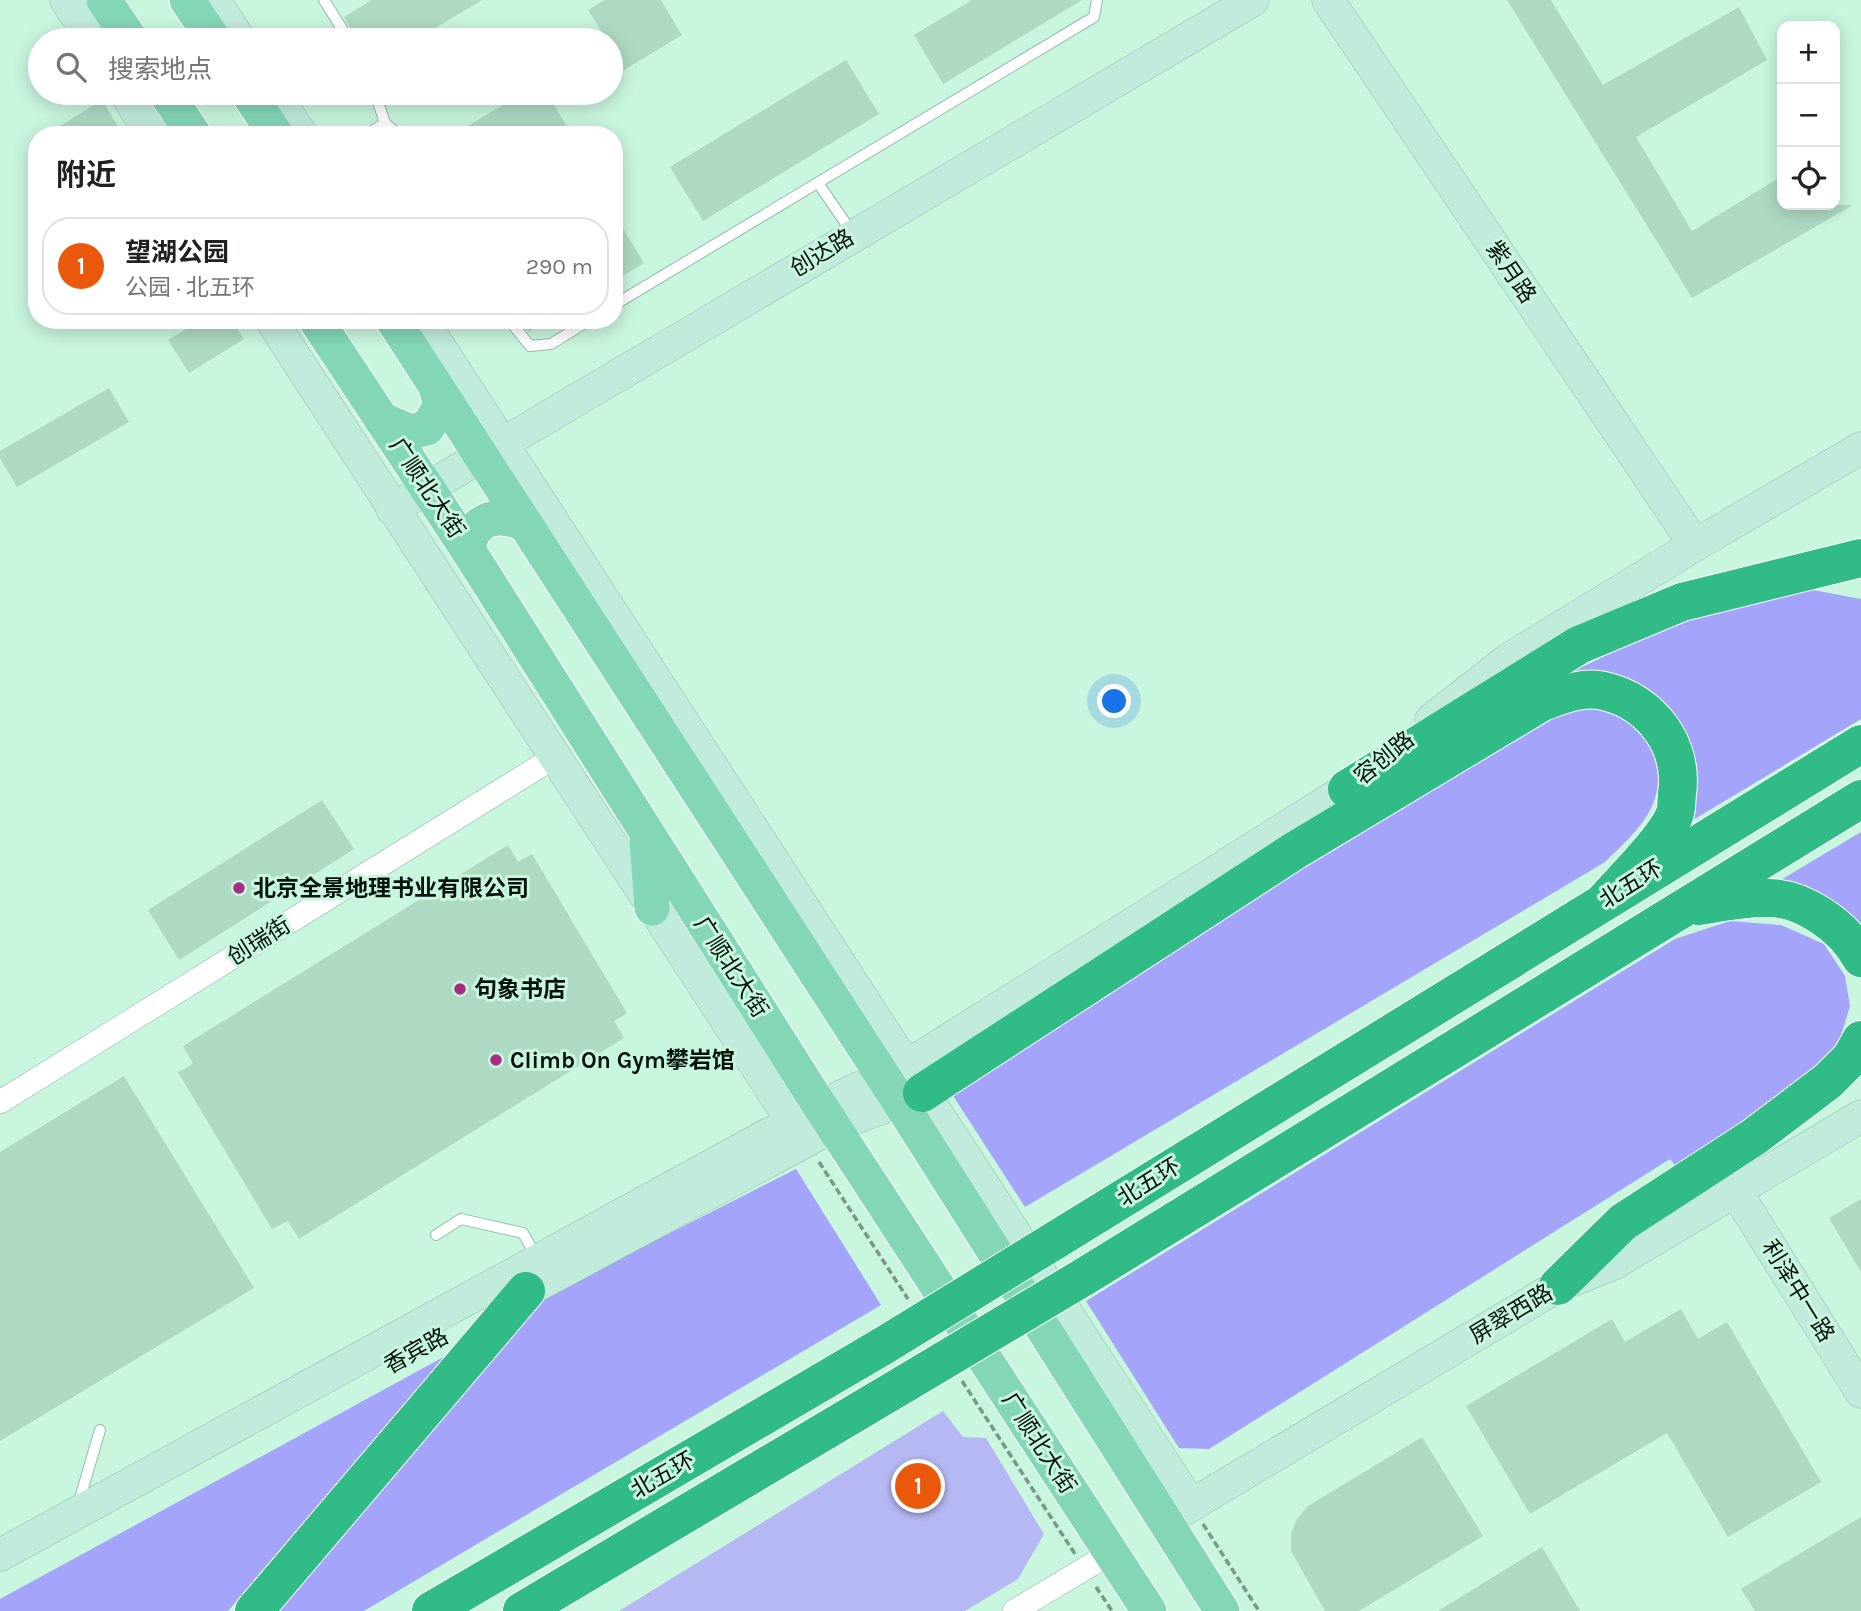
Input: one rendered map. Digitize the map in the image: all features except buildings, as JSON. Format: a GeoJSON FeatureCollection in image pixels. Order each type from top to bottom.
{"type":"FeatureCollection","features":[{"type":"Feature","properties":{"kind":"highway"},"geometry":{"type":"LineString","coordinates":[[1347,789],[1579,645],[1682,602],[1861,558]]}},
{"type":"Feature","properties":{"kind":"highway"},"geometry":{"type":"LineString","coordinates":[[903,1085],[1542,702],[1571,691],[1602,691],[1629,700],[1649,713],[1666,733],[1676,756],[1678,786],[1674,816],[1606,899]]}},
{"type":"Feature","properties":{"kind":"highway","name":"北五环"},"geometry":{"type":"LineString","coordinates":[[431,1611],[883,1346],[1861,744]]}},
{"type":"Feature","properties":{"kind":"highway","name":"北五环"},"geometry":{"type":"LineString","coordinates":[[522,1611],[1082,1278],[1861,799]]}},
{"type":"Feature","properties":{"kind":"highway"},"geometry":{"type":"LineString","coordinates":[[1686,907],[1767,897],[1798,905],[1828,920],[1856,948],[1861,958]]}},
{"type":"Feature","properties":{"kind":"highway"},"geometry":{"type":"LineString","coordinates":[[1558,1286],[1623,1222],[1754,1137],[1828,1081],[1851,1058],[1861,1040]]}},
{"type":"Feature","properties":{"kind":"highway"},"geometry":{"type":"LineString","coordinates":[[254,1611],[532,1276]]}},
{"type":"Feature","properties":{"kind":"main road"},"geometry":{"type":"LineString","coordinates":[[104,0],[123,28]]}},
{"type":"Feature","properties":{"kind":"main road"},"geometry":{"type":"LineString","coordinates":[[187,0],[206,28]]}},
{"type":"Feature","properties":{"kind":"main road"},"geometry":{"type":"LineString","coordinates":[[174,105],[188,126]]}},
{"type":"Feature","properties":{"kind":"main road"},"geometry":{"type":"LineString","coordinates":[[256,105],[269,126]]}},
{"type":"Feature","properties":{"kind":"main road","name":"广顺北大街"},"geometry":{"type":"LineString","coordinates":[[322,329],[468,550],[647,836],[813,1124],[1149,1611]]}},
{"type":"Feature","properties":{"kind":"main road"},"geometry":{"type":"LineString","coordinates":[[399,329],[437,391],[491,451],[525,524],[667,742],[903,1085],[1178,1513],[1222,1611]]}},
{"type":"Feature","properties":{"kind":"main road"},"geometry":{"type":"LineString","coordinates":[[382,420],[411,432],[426,428],[441,407],[437,391]]}},
{"type":"Feature","properties":{"kind":"main road"},"geometry":{"type":"LineString","coordinates":[[468,550],[474,529],[488,518],[510,518],[525,524]]}},
{"type":"Feature","properties":{"kind":"main road"},"geometry":{"type":"LineString","coordinates":[[661,689],[667,742]]}},
{"type":"Feature","properties":{"kind":"main road"},"geometry":{"type":"LineString","coordinates":[[647,836],[652,908]]}},
{"type":"Feature","properties":{"kind":"street"},"geometry":{"type":"LineString","coordinates":[[66,0],[84,28]]}},
{"type":"Feature","properties":{"kind":"street"},"geometry":{"type":"LineString","coordinates":[[214,0],[232,28]]}},
{"type":"Feature","properties":{"kind":"street","name":"创达路"},"geometry":{"type":"LineString","coordinates":[[392,509],[853,234],[1253,0]]}},
{"type":"Feature","properties":{"kind":"street","name":"紫月路"},"geometry":{"type":"LineString","coordinates":[[1328,0],[1695,545]]}},
{"type":"Feature","properties":{"kind":"street"},"geometry":{"type":"LineString","coordinates":[[133,105],[146,126]]}},
{"type":"Feature","properties":{"kind":"street"},"geometry":{"type":"LineString","coordinates":[[282,105],[296,126]]}},
{"type":"Feature","properties":{"kind":"street"},"geometry":{"type":"LineString","coordinates":[[277,329],[652,908],[813,1124]]}},
{"type":"Feature","properties":{"kind":"street"},"geometry":{"type":"LineString","coordinates":[[427,329],[491,451],[661,689],[903,1085]]}},
{"type":"Feature","properties":{"kind":"street","name":"容创路"},"geometry":{"type":"LineString","coordinates":[[813,1124],[903,1085],[1347,789],[1509,659],[1695,545],[1861,448]]}},
{"type":"Feature","properties":{"kind":"street","name":"创瑞街"},"geometry":{"type":"LineString","coordinates":[[0,1102],[553,758]]}},
{"type":"Feature","properties":{"kind":"street","name":"屏翠西路"},"geometry":{"type":"LineString","coordinates":[[1178,1513],[1558,1286],[1613,1264],[1861,1116]]}},
{"type":"Feature","properties":{"kind":"street","name":"香宾路"},"geometry":{"type":"LineString","coordinates":[[0,1578],[81,1523],[813,1124]]}},
{"type":"Feature","properties":{"kind":"street","name":"利泽中一路"},"geometry":{"type":"LineString","coordinates":[[1735,1190],[1861,1391]]}},
{"type":"Feature","properties":{"kind":"street","name":"香宾路"},"geometry":{"type":"LineString","coordinates":[[0,1555],[81,1523]]}},
{"type":"Feature","properties":{"kind":"street"},"geometry":{"type":"LineString","coordinates":[[1014,1611],[1111,1553]]}},
{"type":"Feature","properties":{"kind":"lane"},"geometry":{"type":"LineString","coordinates":[[324,0],[342,28]]}},
{"type":"Feature","properties":{"kind":"lane"},"geometry":{"type":"LineString","coordinates":[[623,300],[1094,17],[1097,0]]}},
{"type":"Feature","properties":{"kind":"lane"},"geometry":{"type":"LineString","coordinates":[[379,105],[388,126]]}},
{"type":"Feature","properties":{"kind":"lane"},"geometry":{"type":"LineString","coordinates":[[380,126],[385,123]]}},
{"type":"Feature","properties":{"kind":"lane"},"geometry":{"type":"LineString","coordinates":[[818,183],[853,234]]}},
{"type":"Feature","properties":{"kind":"lane"},"geometry":{"type":"LineString","coordinates":[[516,329],[530,346],[551,344],[575,329]]}},
{"type":"Feature","properties":{"kind":"lane"},"geometry":{"type":"LineString","coordinates":[[436,1235],[461,1219],[523,1233],[532,1276]]}},
{"type":"Feature","properties":{"kind":"lane"},"geometry":{"type":"LineString","coordinates":[[81,1523],[100,1430]]}},
{"type":"Feature","properties":{"kind":"path"},"geometry":{"type":"LineString","coordinates":[[1178,1513],[1259,1611]]}},
{"type":"Feature","properties":{"kind":"shaded area"},"geometry":{"type":"Polygon","coordinates":[[[1808,589],[1861,599],[1861,719],[1678,829],[1686,751],[1562,677],[1647,635],[1708,613],[1808,589]]]}},
{"type":"Feature","properties":{"kind":"shaded area"},"geometry":{"type":"Polygon","coordinates":[[[1575,706],[1607,712],[1631,725],[1649,746],[1657,771],[1655,798],[1646,816],[1634,833],[1605,862],[1025,1207],[950,1091],[1530,722],[1575,706]]]}},
{"type":"Feature","properties":{"kind":"shaded area"},"geometry":{"type":"Polygon","coordinates":[[[1861,832],[1861,926],[1772,885],[1861,832]]]}},
{"type":"Feature","properties":{"kind":"shaded area"},"geometry":{"type":"Polygon","coordinates":[[[1730,921],[1781,925],[1824,944],[1845,976],[1850,1006],[1836,1052],[1678,1169],[1670,1159],[1209,1449],[1179,1448],[1086,1301],[1675,939],[1730,921]]]}},
{"type":"Feature","properties":{"kind":"shaded area"},"geometry":{"type":"Polygon","coordinates":[[[796,1169],[881,1305],[364,1611],[267,1611],[540,1299],[796,1169]]]}},
{"type":"Feature","properties":{"kind":"shaded area"},"geometry":{"type":"Polygon","coordinates":[[[449,1354],[228,1611],[0,1611],[0,1599],[449,1354]]]}},
{"type":"Feature","properties":{"kind":"shaded area"},"geometry":{"type":"Polygon","coordinates":[[[943,1411],[963,1437],[986,1438],[1044,1534],[1018,1579],[965,1611],[619,1611],[943,1411]]]}},
{"type":"Feature","properties":{"kind":"place","name":"北京全景地理书业有限公司"},"geometry":{"type":"Point","coordinates":[239,888]}},
{"type":"Feature","properties":{"kind":"place","name":"句象书店"},"geometry":{"type":"Point","coordinates":[460,989]}},
{"type":"Feature","properties":{"kind":"place","name":"Climb On Gym攀岩馆"},"geometry":{"type":"Point","coordinates":[496,1060]}},
{"type":"Feature","properties":{"kind":"place","name":"望湖公园"},"geometry":{"type":"Point","coordinates":[918,1486]}}]}
